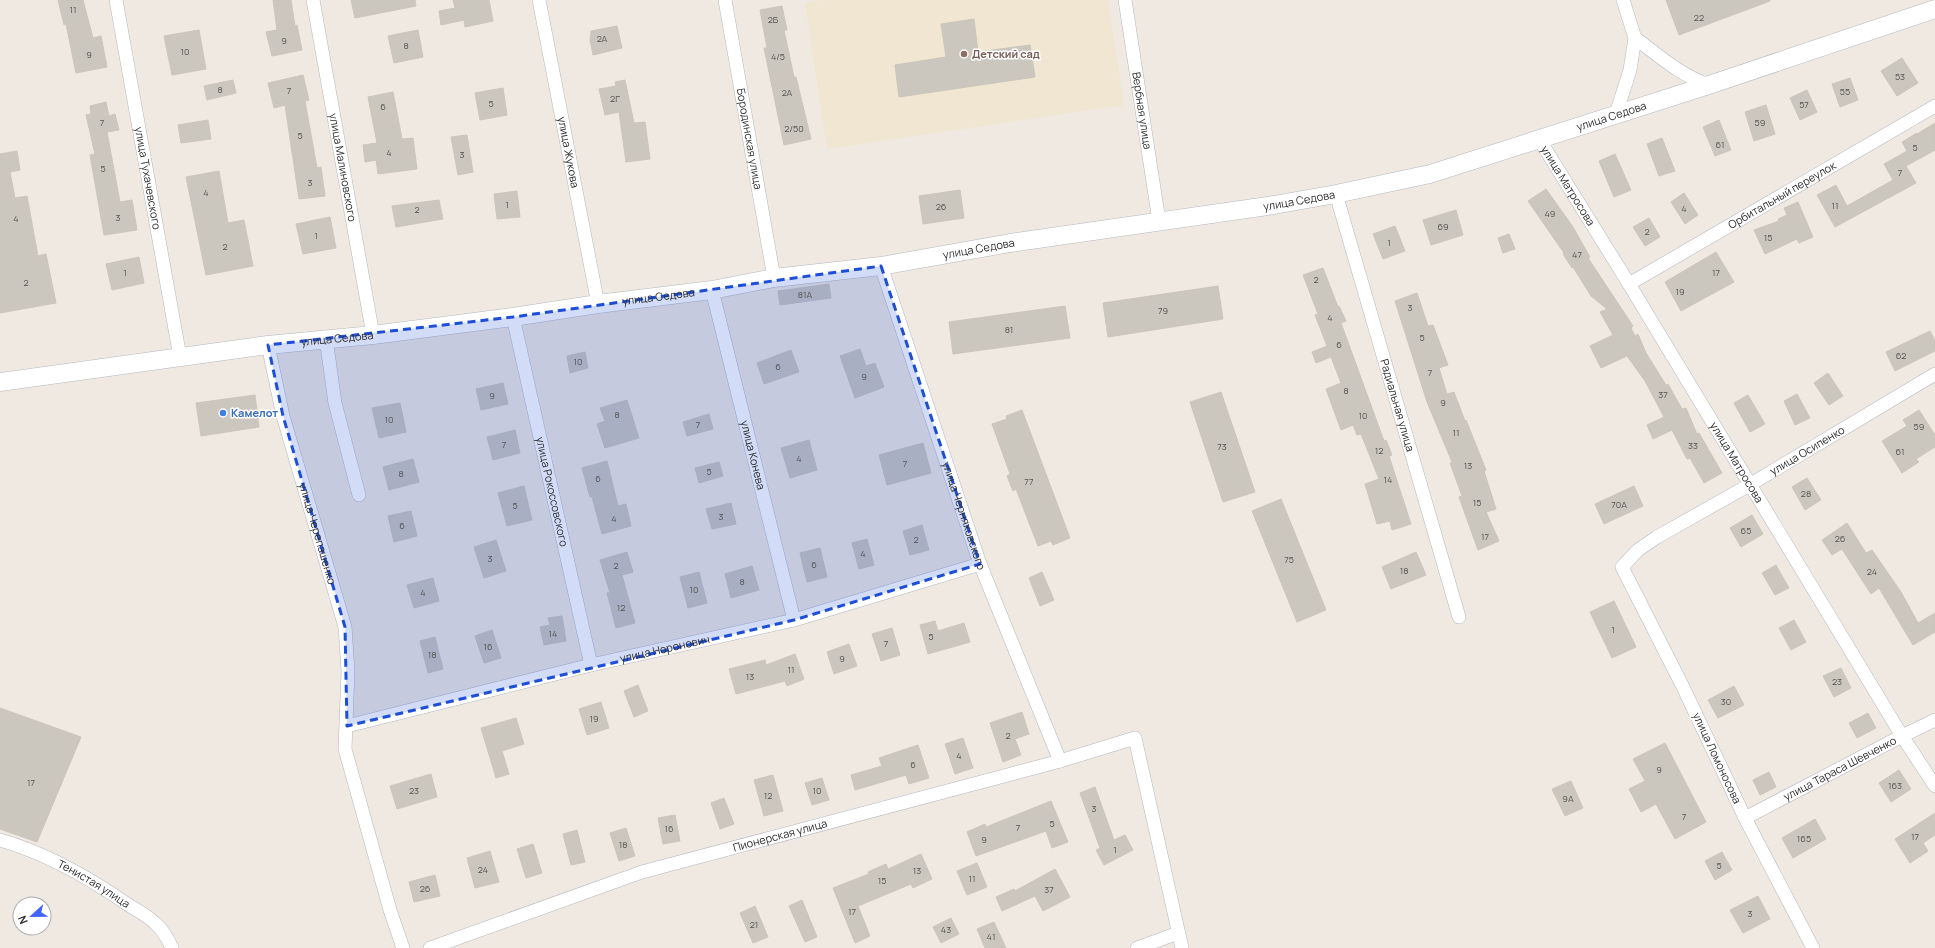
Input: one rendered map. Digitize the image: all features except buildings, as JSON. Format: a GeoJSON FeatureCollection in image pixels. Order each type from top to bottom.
{"type":"FeatureCollection","features":[{"type":"Feature","properties":{"kind":"street","name":"улица Тухачевского"},"geometry":{"type":"LineString","coordinates":[[116,0],[180,357]]}},
{"type":"Feature","properties":{"kind":"street","name":"улица Малиновского"},"geometry":{"type":"LineString","coordinates":[[313,0],[373,335]]}},
{"type":"Feature","properties":{"kind":"street","name":"улица Жукова"},"geometry":{"type":"LineString","coordinates":[[539,0],[598,304]]}},
{"type":"Feature","properties":{"kind":"street","name":"Бородинская улица"},"geometry":{"type":"LineString","coordinates":[[725,0],[774,278]]}},
{"type":"Feature","properties":{"kind":"street","name":"Вербная улица"},"geometry":{"type":"LineString","coordinates":[[1125,0],[1159,221]]}},
{"type":"Feature","properties":{"kind":"street"},"geometry":{"type":"LineString","coordinates":[[1616,114],[1630,70],[1635,38],[1623,0]]}},
{"type":"Feature","properties":{"kind":"street","name":"улица Седова"},"geometry":{"type":"LineString","coordinates":[[0,382],[268,345],[326,338],[373,335],[712,290],[774,278],[881,266],[1010,243],[1274,205],[1336,194],[1430,174],[1709,85],[1935,9]]}},
{"type":"Feature","properties":{"kind":"street"},"geometry":{"type":"LineString","coordinates":[[1635,38],[1672,66],[1697,81],[1709,85]]}},
{"type":"Feature","properties":{"kind":"street","name":"Орбитальный переулок"},"geometry":{"type":"LineString","coordinates":[[1629,284],[1935,106]]}},
{"type":"Feature","properties":{"kind":"street","name":"улица Матросова"},"geometry":{"type":"LineString","coordinates":[[1539,139],[1751,484],[1902,736],[1935,786]]}},
{"type":"Feature","properties":{"kind":"street","name":"Радиальная улица"},"geometry":{"type":"LineString","coordinates":[[1336,194],[1458,617]]}},
{"type":"Feature","properties":{"kind":"street","name":"улица Черняховского"},"geometry":{"type":"LineString","coordinates":[[881,266],[980,564],[1060,761]]}},
{"type":"Feature","properties":{"kind":"street","name":"улица Конева"},"geometry":{"type":"LineString","coordinates":[[712,290],[794,620]]}},
{"type":"Feature","properties":{"kind":"street","name":"улица Рокоссовского"},"geometry":{"type":"LineString","coordinates":[[513,317],[591,666]]}},
{"type":"Feature","properties":{"kind":"street"},"geometry":{"type":"LineString","coordinates":[[326,338],[335,403],[359,495]]}},
{"type":"Feature","properties":{"kind":"street","name":"улица Черепашенко"},"geometry":{"type":"LineString","coordinates":[[268,345],[283,416],[346,627],[348,671],[345,749],[390,910],[403,948]]}},
{"type":"Feature","properties":{"kind":"street","name":"улица Осипенко"},"geometry":{"type":"LineString","coordinates":[[1622,567],[1638,550],[1657,537],[1751,484],[1935,374]]}},
{"type":"Feature","properties":{"kind":"street","name":"улица Норонович"},"geometry":{"type":"LineString","coordinates":[[346,726],[591,666],[794,620],[980,564]]}},
{"type":"Feature","properties":{"kind":"street","name":"улица Ломоносова"},"geometry":{"type":"LineString","coordinates":[[1622,567],[1684,687],[1745,818],[1813,948]]}},
{"type":"Feature","properties":{"kind":"street","name":"улица Тараса Шевченко"},"geometry":{"type":"LineString","coordinates":[[1745,818],[1935,720]]}},
{"type":"Feature","properties":{"kind":"street","name":"Пионерская улица"},"geometry":{"type":"LineString","coordinates":[[430,948],[642,872],[1060,761],[1135,738],[1178,933]]}},
{"type":"Feature","properties":{"kind":"street","name":"Тенистая улица"},"geometry":{"type":"LineString","coordinates":[[0,840],[72,869],[112,894],[155,923],[168,939],[172,948]]}},
{"type":"Feature","properties":{"kind":"street"},"geometry":{"type":"LineString","coordinates":[[1137,948],[1178,933],[1182,948]]}},
{"type":"Feature","properties":{"kind":"highlighted area"},"geometry":{"type":"Polygon","coordinates":[[[881,266],[980,564],[794,620],[347,726],[345,627],[283,416],[268,345],[513,317],[881,266]]]}},
{"type":"Feature","properties":{"kind":"shaded area","name":"Детский сад"},"geometry":{"type":"Polygon","coordinates":[[[824,0],[1108,0],[1124,105],[827,149],[805,3],[824,0]]]}},
{"type":"Feature","properties":{"kind":"place","name":"Детский сад"},"geometry":{"type":"Point","coordinates":[964,54]}},
{"type":"Feature","properties":{"kind":"place","name":"Камелот"},"geometry":{"type":"Point","coordinates":[223,413]}}]}
